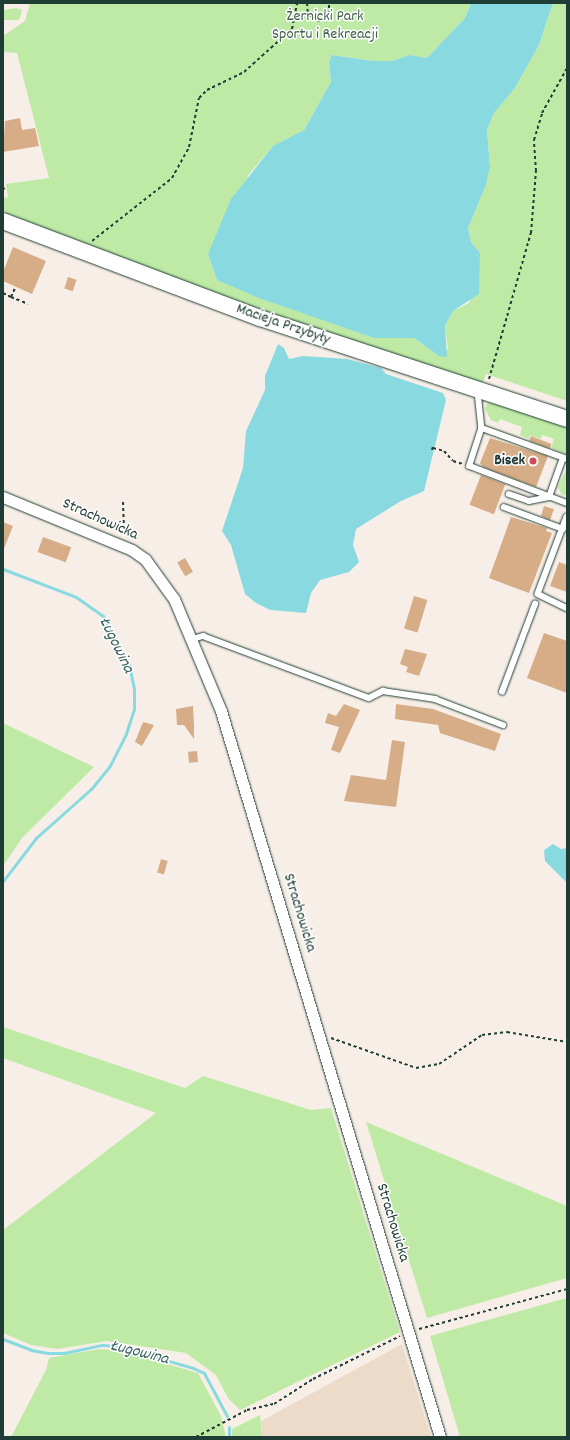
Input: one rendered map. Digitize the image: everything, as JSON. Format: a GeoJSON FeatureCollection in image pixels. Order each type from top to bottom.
{"type":"FeatureCollection","features":[{"type":"Feature","properties":{"kind":"street","name":"Macieja Przybyły"},"geometry":{"type":"LineString","coordinates":[[3,221],[260,318],[481,389],[567,419]]}},
{"type":"Feature","properties":{"kind":"street","name":"Strachowicka"},"geometry":{"type":"LineString","coordinates":[[3,497],[121,544],[145,559],[174,599],[190,640],[222,710],[440,1437]]}},
{"type":"Feature","properties":{"kind":"lane"},"geometry":{"type":"LineString","coordinates":[[481,389],[482,428],[470,466],[567,503]]}},
{"type":"Feature","properties":{"kind":"lane"},"geometry":{"type":"LineString","coordinates":[[482,428],[565,459],[549,497]]}},
{"type":"Feature","properties":{"kind":"lane"},"geometry":{"type":"LineString","coordinates":[[509,494],[529,501],[549,497]]}},
{"type":"Feature","properties":{"kind":"lane"},"geometry":{"type":"LineString","coordinates":[[504,507],[563,529]]}},
{"type":"Feature","properties":{"kind":"lane"},"geometry":{"type":"LineString","coordinates":[[567,517],[538,594],[567,608]]}},
{"type":"Feature","properties":{"kind":"lane"},"geometry":{"type":"LineString","coordinates":[[502,692],[535,604]]}},
{"type":"Feature","properties":{"kind":"lane"},"geometry":{"type":"LineString","coordinates":[[190,640],[203,636],[370,698],[383,691],[435,699],[503,725]]}},
{"type":"Feature","properties":{"kind":"path"},"geometry":{"type":"LineString","coordinates":[[85,252],[106,229],[168,183],[189,147],[199,98],[207,90],[244,72],[292,29],[297,3]]}},
{"type":"Feature","properties":{"kind":"path"},"geometry":{"type":"LineString","coordinates":[[307,3],[308,15],[319,21],[329,14],[329,3]]}},
{"type":"Feature","properties":{"kind":"path"},"geometry":{"type":"LineString","coordinates":[[481,389],[531,233],[536,171],[534,140],[542,113],[567,68]]}},
{"type":"Feature","properties":{"kind":"path"},"geometry":{"type":"LineString","coordinates":[[11,297],[16,286]]}},
{"type":"Feature","properties":{"kind":"path"},"geometry":{"type":"LineString","coordinates":[[3,293],[28,304]]}},
{"type":"Feature","properties":{"kind":"path"},"geometry":{"type":"LineString","coordinates":[[433,448],[444,451],[453,461],[470,466]]}},
{"type":"Feature","properties":{"kind":"path"},"geometry":{"type":"LineString","coordinates":[[121,544],[124,535],[123,502]]}},
{"type":"Feature","properties":{"kind":"path"},"geometry":{"type":"LineString","coordinates":[[319,1033],[416,1068],[439,1064],[482,1035],[507,1032],[567,1042]]}},
{"type":"Feature","properties":{"kind":"path"},"geometry":{"type":"LineString","coordinates":[[408,1332],[567,1289]]}},
{"type":"Feature","properties":{"kind":"path"},"geometry":{"type":"LineString","coordinates":[[196,1437],[247,1410],[274,1404],[313,1379],[395,1338]]}},
{"type":"Feature","properties":{"kind":"shaded area"},"geometry":{"type":"Polygon","coordinates":[[[402,1344],[431,1437],[262,1437],[261,1421],[402,1344]]]}},
{"type":"Feature","properties":{"kind":"green space","name":"Żernicki Park Sportu i Rekreacji"},"geometry":{"type":"Polygon","coordinates":[[[30,3],[471,3],[465,18],[427,58],[410,55],[392,61],[373,61],[332,55],[329,62],[331,82],[304,130],[273,146],[249,174],[208,254],[217,280],[374,338],[414,338],[439,356],[448,349],[445,326],[453,311],[469,303],[480,253],[471,242],[468,228],[486,185],[490,167],[487,130],[494,113],[515,88],[539,45],[553,3],[567,3],[567,401],[486,374],[482,385],[267,314],[12,219],[3,209],[3,197],[8,198],[6,184],[49,178],[17,53],[3,52],[3,36],[25,21],[30,3]]]}},
{"type":"Feature","properties":{"kind":"green space"},"geometry":{"type":"Polygon","coordinates":[[[17,8],[22,10],[19,20],[3,20],[3,10],[17,8]]]}},
{"type":"Feature","properties":{"kind":"green space"},"geometry":{"type":"Polygon","coordinates":[[[489,400],[567,427],[567,454],[551,448],[554,439],[542,435],[541,439],[530,435],[529,439],[520,435],[522,427],[500,419],[498,423],[491,420],[485,409],[489,400]]]}},
{"type":"Feature","properties":{"kind":"green space"},"geometry":{"type":"Polygon","coordinates":[[[567,468],[567,495],[562,495],[558,487],[567,468]]]}},
{"type":"Feature","properties":{"kind":"green space"},"geometry":{"type":"Polygon","coordinates":[[[3,723],[94,767],[22,838],[3,866],[3,723]]]}},
{"type":"Feature","properties":{"kind":"green space"},"geometry":{"type":"Polygon","coordinates":[[[3,1027],[185,1088],[203,1076],[311,1110],[331,1108],[400,1332],[240,1410],[228,1398],[216,1375],[186,1353],[107,1341],[57,1349],[31,1345],[3,1333],[3,1230],[156,1113],[3,1058],[3,1027]]]}},
{"type":"Feature","properties":{"kind":"green space"},"geometry":{"type":"Polygon","coordinates":[[[366,1122],[567,1206],[567,1278],[427,1318],[366,1122]]]}},
{"type":"Feature","properties":{"kind":"green space"},"geometry":{"type":"Polygon","coordinates":[[[567,1298],[567,1437],[460,1437],[430,1336],[567,1298]]]}},
{"type":"Feature","properties":{"kind":"green space"},"geometry":{"type":"Polygon","coordinates":[[[99,1349],[123,1351],[198,1373],[221,1416],[226,1437],[11,1437],[46,1370],[49,1358],[99,1349]]]}},
{"type":"Feature","properties":{"kind":"green space"},"geometry":{"type":"Polygon","coordinates":[[[260,1415],[262,1437],[232,1437],[232,1429],[260,1415]]]}},
{"type":"Feature","properties":{"kind":"water"},"geometry":{"type":"Polygon","coordinates":[[[471,3],[553,3],[539,45],[515,88],[494,113],[487,130],[490,167],[486,185],[468,228],[471,242],[480,253],[479,294],[453,311],[445,326],[447,357],[439,356],[414,338],[374,338],[259,298],[217,280],[208,254],[231,199],[273,146],[304,130],[331,82],[329,62],[332,55],[373,61],[392,61],[410,55],[427,58],[465,18],[471,3]]]}},
{"type":"Feature","properties":{"kind":"water"},"geometry":{"type":"Polygon","coordinates":[[[278,344],[284,348],[289,359],[303,356],[347,359],[381,368],[386,374],[443,393],[446,400],[424,491],[401,501],[356,529],[353,545],[359,562],[349,572],[320,580],[311,593],[306,613],[270,610],[256,603],[245,594],[231,545],[222,531],[243,468],[246,431],[265,390],[265,376],[278,344]]]}},
{"type":"Feature","properties":{"kind":"water"},"geometry":{"type":"Polygon","coordinates":[[[553,844],[561,849],[567,848],[567,883],[545,861],[544,850],[553,844]]]}},
{"type":"Feature","properties":{"kind":"building"},"geometry":{"type":"Polygon","coordinates":[[[20,118],[22,130],[35,128],[39,146],[3,152],[5,121],[20,118]]]}},
{"type":"Feature","properties":{"kind":"building"},"geometry":{"type":"Polygon","coordinates":[[[13,247],[46,261],[32,294],[3,281],[3,272],[13,247]]]}},
{"type":"Feature","properties":{"kind":"building"},"geometry":{"type":"Polygon","coordinates":[[[68,277],[77,280],[73,291],[64,288],[68,277]]]}},
{"type":"Feature","properties":{"kind":"building"},"geometry":{"type":"Polygon","coordinates":[[[531,436],[552,444],[550,449],[529,441],[531,436]]]}},
{"type":"Feature","properties":{"kind":"building"},"geometry":{"type":"Polygon","coordinates":[[[490,438],[548,456],[536,487],[483,467],[480,463],[490,438]]]}},
{"type":"Feature","properties":{"kind":"building"},"geometry":{"type":"Polygon","coordinates":[[[481,475],[505,484],[494,514],[470,505],[481,475]]]}},
{"type":"Feature","properties":{"kind":"building"},"geometry":{"type":"Polygon","coordinates":[[[544,506],[554,509],[550,520],[541,516],[544,506]]]}},
{"type":"Feature","properties":{"kind":"building"},"geometry":{"type":"Polygon","coordinates":[[[511,517],[547,528],[546,531],[552,533],[529,593],[489,578],[511,517]]]}},
{"type":"Feature","properties":{"kind":"building"},"geometry":{"type":"Polygon","coordinates":[[[3,522],[13,526],[3,551],[3,522]]]}},
{"type":"Feature","properties":{"kind":"building"},"geometry":{"type":"Polygon","coordinates":[[[43,537],[71,547],[66,562],[38,552],[43,537]]]}},
{"type":"Feature","properties":{"kind":"building"},"geometry":{"type":"Polygon","coordinates":[[[185,558],[193,572],[185,576],[177,562],[185,558]]]}},
{"type":"Feature","properties":{"kind":"building"},"geometry":{"type":"Polygon","coordinates":[[[559,562],[567,565],[567,592],[550,586],[559,562]]]}},
{"type":"Feature","properties":{"kind":"building"},"geometry":{"type":"Polygon","coordinates":[[[414,596],[427,600],[417,633],[404,629],[414,596]]]}},
{"type":"Feature","properties":{"kind":"building"},"geometry":{"type":"Polygon","coordinates":[[[544,633],[567,641],[567,693],[527,678],[544,633]]]}},
{"type":"Feature","properties":{"kind":"building"},"geometry":{"type":"Polygon","coordinates":[[[405,649],[427,654],[419,676],[406,672],[408,667],[400,664],[405,649]]]}},
{"type":"Feature","properties":{"kind":"building"},"geometry":{"type":"Polygon","coordinates":[[[344,704],[360,710],[340,753],[331,750],[339,727],[325,723],[328,713],[336,716],[344,704]]]}},
{"type":"Feature","properties":{"kind":"building"},"geometry":{"type":"Polygon","coordinates":[[[396,704],[433,709],[501,734],[495,751],[440,733],[438,725],[395,719],[396,704]]]}},
{"type":"Feature","properties":{"kind":"building"},"geometry":{"type":"Polygon","coordinates":[[[193,706],[194,739],[184,725],[177,725],[176,709],[193,706]]]}},
{"type":"Feature","properties":{"kind":"building"},"geometry":{"type":"Polygon","coordinates":[[[143,722],[154,725],[142,746],[135,742],[143,722]]]}},
{"type":"Feature","properties":{"kind":"building"},"geometry":{"type":"Polygon","coordinates":[[[392,740],[405,742],[396,807],[344,801],[351,775],[386,780],[392,740]]]}},
{"type":"Feature","properties":{"kind":"building"},"geometry":{"type":"Polygon","coordinates":[[[197,751],[198,762],[189,763],[188,752],[197,751]]]}},
{"type":"Feature","properties":{"kind":"building"},"geometry":{"type":"Polygon","coordinates":[[[161,859],[168,861],[164,874],[157,872],[161,859]]]}},
{"type":"Feature","properties":{"kind":"waterway","name":"Ługowina"},"geometry":{"type":"LineString","coordinates":[[3,569],[76,597],[103,616],[129,665],[134,689],[134,709],[126,734],[109,767],[91,789],[36,838],[3,881]]}},
{"type":"Feature","properties":{"kind":"waterway","name":"Ługowina"},"geometry":{"type":"LineString","coordinates":[[3,1339],[31,1350],[48,1353],[64,1353],[102,1345],[117,1346],[193,1368],[204,1373],[227,1416]]}},
{"type":"Feature","properties":{"kind":"waterway","name":"Ługowina"},"geometry":{"type":"LineString","coordinates":[[229,1427],[229,1437]]}},
{"type":"Feature","properties":{"kind":"place","name":"Bisek"},"geometry":{"type":"Point","coordinates":[533,461]}}]}
